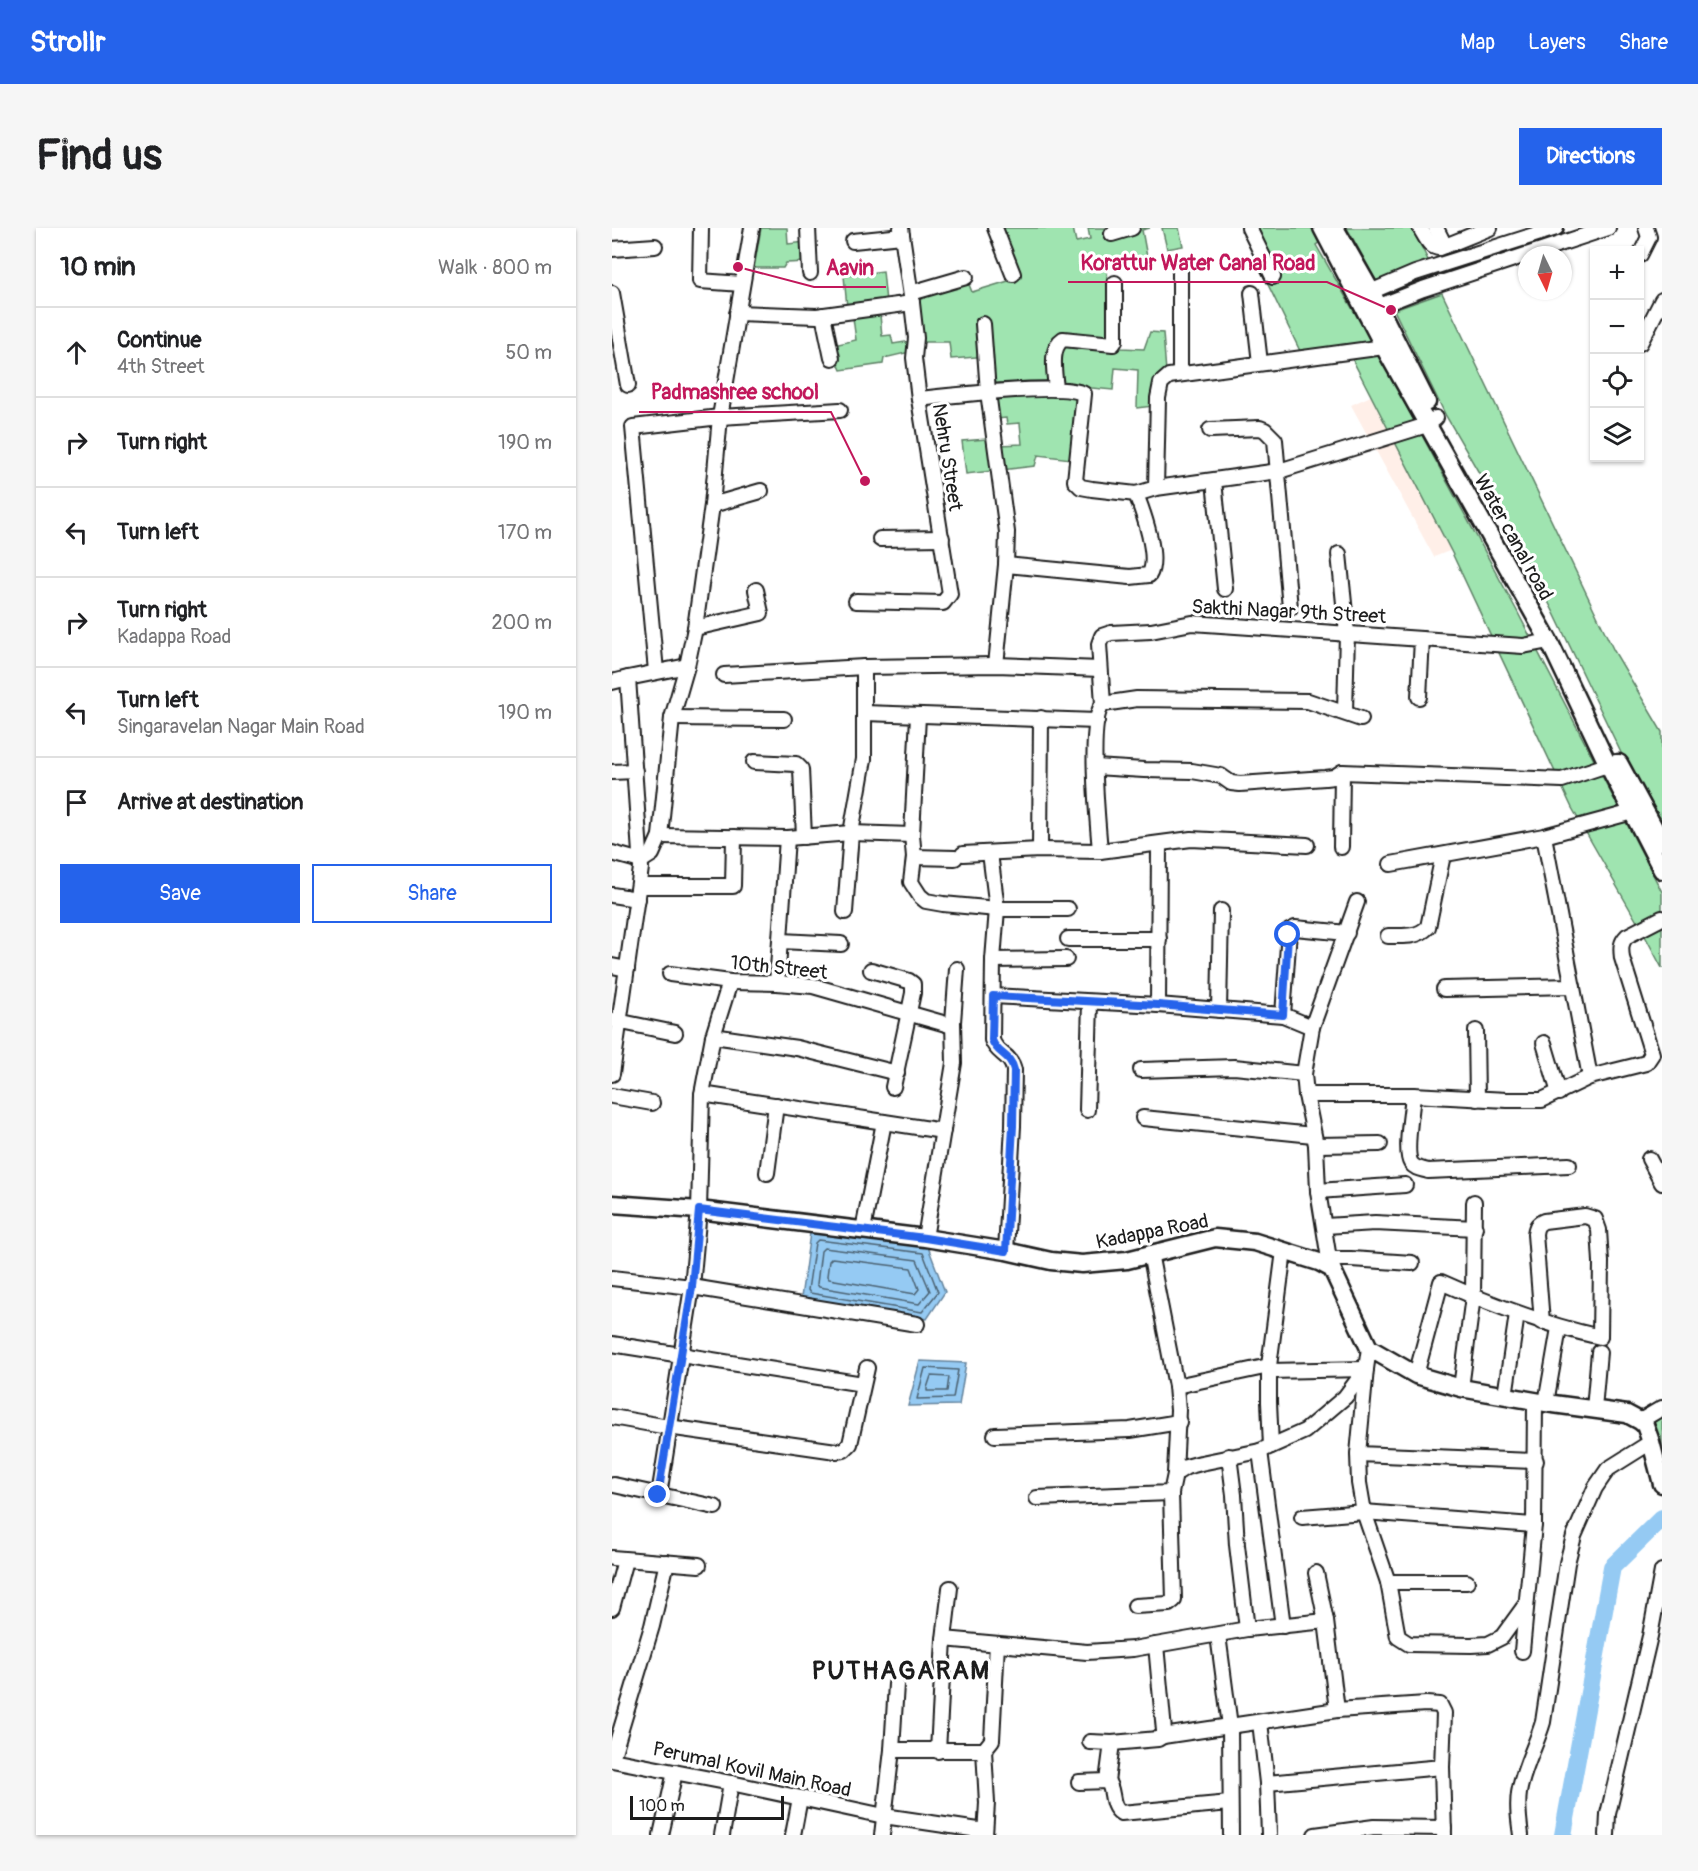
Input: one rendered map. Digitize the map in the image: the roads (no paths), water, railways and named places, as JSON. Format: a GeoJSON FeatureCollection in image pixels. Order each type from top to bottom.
{"type":"FeatureCollection","features":[{"type":"Feature","properties":{"kind":"main road","name":"Water canal road"},"geometry":{"type":"LineString","coordinates":[[1322,228],[1368,301],[1384,347],[1431,421],[1562,649],[1613,763]]}},
{"type":"Feature","properties":{"kind":"main road","name":"Water canal road"},"geometry":{"type":"LineString","coordinates":[[1335,228],[1368,301],[1613,763],[1639,811],[1662,842]]}},
{"type":"Feature","properties":{"kind":"main road"},"geometry":{"type":"LineString","coordinates":[[1639,811],[1662,870]]}},
{"type":"Feature","properties":{"kind":"main road","name":"Kadappa Road"},"geometry":{"type":"LineString","coordinates":[[612,1203],[699,1210],[925,1238],[1051,1261],[1082,1264],[1127,1260],[1215,1239],[1255,1242],[1331,1264]]}},
{"type":"Feature","properties":{"kind":"main road"},"geometry":{"type":"LineString","coordinates":[[1331,1264],[1369,1348],[1416,1375],[1461,1388],[1627,1414],[1645,1425],[1662,1484]]}},
{"type":"Feature","properties":{"kind":"street"},"geometry":{"type":"LineString","coordinates":[[701,228],[700,280],[742,284]]}},
{"type":"Feature","properties":{"kind":"street"},"geometry":{"type":"LineString","coordinates":[[612,853],[641,861],[652,854],[660,836],[674,711],[695,628],[712,505],[720,417],[752,228]]}},
{"type":"Feature","properties":{"kind":"street"},"geometry":{"type":"LineString","coordinates":[[808,228],[810,273]]}},
{"type":"Feature","properties":{"kind":"street"},"geometry":{"type":"LineString","coordinates":[[995,228],[1013,274]]}},
{"type":"Feature","properties":{"kind":"street"},"geometry":{"type":"LineString","coordinates":[[1112,234],[1132,228]]}},
{"type":"Feature","properties":{"kind":"street"},"geometry":{"type":"LineString","coordinates":[[1249,228],[1273,277]]}},
{"type":"Feature","properties":{"kind":"street"},"geometry":{"type":"LineString","coordinates":[[1420,228],[1431,246],[1436,248],[1490,228]]}},
{"type":"Feature","properties":{"kind":"street"},"geometry":{"type":"LineString","coordinates":[[1436,228],[1445,246]]}},
{"type":"Feature","properties":{"kind":"street"},"geometry":{"type":"LineString","coordinates":[[1368,301],[1415,273],[1512,234],[1557,228]]}},
{"type":"Feature","properties":{"kind":"street"},"geometry":{"type":"LineString","coordinates":[[1551,246],[1608,228]]}},
{"type":"Feature","properties":{"kind":"street"},"geometry":{"type":"LineString","coordinates":[[853,241],[902,232]]}},
{"type":"Feature","properties":{"kind":"street","name":"Nehru Street"},"geometry":{"type":"LineString","coordinates":[[856,601],[942,603],[950,594],[919,399],[914,358],[916,338],[912,298],[902,232]]}},
{"type":"Feature","properties":{"kind":"street"},"geometry":{"type":"LineString","coordinates":[[1647,232],[1662,243]]}},
{"type":"Feature","properties":{"kind":"street"},"geometry":{"type":"LineString","coordinates":[[1512,234],[1518,250]]}},
{"type":"Feature","properties":{"kind":"street"},"geometry":{"type":"LineString","coordinates":[[612,249],[655,246]]}},
{"type":"Feature","properties":{"kind":"street"},"geometry":{"type":"LineString","coordinates":[[1368,301],[1423,289],[1518,257]]}},
{"type":"Feature","properties":{"kind":"street"},"geometry":{"type":"LineString","coordinates":[[1180,266],[1180,374]]}},
{"type":"Feature","properties":{"kind":"street"},"geometry":{"type":"LineString","coordinates":[[737,313],[823,315],[912,298],[966,277]]}},
{"type":"Feature","properties":{"kind":"street"},"geometry":{"type":"LineString","coordinates":[[1056,389],[1055,349],[1058,341],[1063,339],[1113,344],[1115,341],[1115,283]]}},
{"type":"Feature","properties":{"kind":"street"},"geometry":{"type":"LineString","coordinates":[[612,293],[628,385]]}},
{"type":"Feature","properties":{"kind":"street"},"geometry":{"type":"LineString","coordinates":[[1252,293],[1260,363]]}},
{"type":"Feature","properties":{"kind":"street"},"geometry":{"type":"LineString","coordinates":[[1644,335],[1662,300]]}},
{"type":"Feature","properties":{"kind":"street"},"geometry":{"type":"LineString","coordinates":[[823,315],[832,358]]}},
{"type":"Feature","properties":{"kind":"street"},"geometry":{"type":"LineString","coordinates":[[983,324],[988,392],[1007,532],[996,665]]}},
{"type":"Feature","properties":{"kind":"street"},"geometry":{"type":"LineString","coordinates":[[1156,488],[1158,398],[1161,383],[1168,376],[1384,347]]}},
{"type":"Feature","properties":{"kind":"street"},"geometry":{"type":"LineString","coordinates":[[919,399],[988,392],[1056,389],[1079,391],[1091,395],[1075,481],[1081,487],[1136,494],[1156,488],[1279,471],[1431,421]]}},
{"type":"Feature","properties":{"kind":"street"},"geometry":{"type":"LineString","coordinates":[[656,671],[633,427],[720,417],[840,410]]}},
{"type":"Feature","properties":{"kind":"street"},"geometry":{"type":"LineString","coordinates":[[1210,430],[1260,428],[1266,430],[1275,440],[1290,608]]}},
{"type":"Feature","properties":{"kind":"street"},"geometry":{"type":"LineString","coordinates":[[1214,481],[1225,589]]}},
{"type":"Feature","properties":{"kind":"street"},"geometry":{"type":"LineString","coordinates":[[712,505],[761,491]]}},
{"type":"Feature","properties":{"kind":"street"},"geometry":{"type":"LineString","coordinates":[[1006,565],[1130,577],[1149,575],[1152,570],[1152,559],[1148,525],[1136,494]]}},
{"type":"Feature","properties":{"kind":"street"},"geometry":{"type":"LineString","coordinates":[[880,539],[942,538]]}},
{"type":"Feature","properties":{"kind":"street"},"geometry":{"type":"LineString","coordinates":[[1339,554],[1347,633],[1345,712]]}},
{"type":"Feature","properties":{"kind":"street"},"geometry":{"type":"LineString","coordinates":[[695,628],[761,613],[756,590]]}},
{"type":"Feature","properties":{"kind":"street","name":"Sakthi Nagar 9th Street"},"geometry":{"type":"LineString","coordinates":[[1100,851],[1095,767],[1097,721],[1103,704],[1099,640],[1102,636],[1111,633],[1151,631],[1192,623],[1522,646],[1549,641]]}},
{"type":"Feature","properties":{"kind":"street"},"geometry":{"type":"LineString","coordinates":[[1419,697],[1422,639]]}},
{"type":"Feature","properties":{"kind":"street"},"geometry":{"type":"LineString","coordinates":[[724,675],[864,667],[996,665],[1100,669]]}},
{"type":"Feature","properties":{"kind":"street"},"geometry":{"type":"LineString","coordinates":[[612,681],[687,666]]}},
{"type":"Feature","properties":{"kind":"street"},"geometry":{"type":"LineString","coordinates":[[845,912],[851,833],[863,771],[864,667]]}},
{"type":"Feature","properties":{"kind":"street"},"geometry":{"type":"LineString","coordinates":[[612,1074],[616,1020],[627,969],[641,861],[628,678]]}},
{"type":"Feature","properties":{"kind":"street"},"geometry":{"type":"LineString","coordinates":[[1103,704],[1137,699],[1308,700],[1361,719]]}},
{"type":"Feature","properties":{"kind":"street"},"geometry":{"type":"LineString","coordinates":[[674,711],[784,719]]}},
{"type":"Feature","properties":{"kind":"street"},"geometry":{"type":"LineString","coordinates":[[864,713],[1097,721]]}},
{"type":"Feature","properties":{"kind":"street"},"geometry":{"type":"LineString","coordinates":[[918,716],[912,835],[914,857],[911,882],[920,896],[927,901],[997,909],[1068,909]]}},
{"type":"Feature","properties":{"kind":"street"},"geometry":{"type":"LineString","coordinates":[[1040,850],[1041,718]]}},
{"type":"Feature","properties":{"kind":"street"},"geometry":{"type":"LineString","coordinates":[[754,762],[795,764],[801,769],[804,837]]}},
{"type":"Feature","properties":{"kind":"street"},"geometry":{"type":"LineString","coordinates":[[1095,767],[1192,771],[1221,776],[1231,783],[1240,784],[1334,777],[1342,772],[1562,780],[1613,763]]}},
{"type":"Feature","properties":{"kind":"street"},"geometry":{"type":"LineString","coordinates":[[612,772],[635,771]]}},
{"type":"Feature","properties":{"kind":"street"},"geometry":{"type":"LineString","coordinates":[[1341,847],[1342,772]]}},
{"type":"Feature","properties":{"kind":"street"},"geometry":{"type":"LineString","coordinates":[[1391,864],[1544,836],[1639,811]]}},
{"type":"Feature","properties":{"kind":"street"},"geometry":{"type":"LineString","coordinates":[[660,836],[787,838],[851,833],[912,835]]}},
{"type":"Feature","properties":{"kind":"street"},"geometry":{"type":"LineString","coordinates":[[1544,836],[1590,1077]]}},
{"type":"Feature","properties":{"kind":"street"},"geometry":{"type":"LineString","coordinates":[[612,895],[733,886],[734,837]]}},
{"type":"Feature","properties":{"kind":"street"},"geometry":{"type":"LineString","coordinates":[[777,983],[787,838]]}},
{"type":"Feature","properties":{"kind":"street"},"geometry":{"type":"LineString","coordinates":[[914,857],[1040,850],[1100,851],[1191,839],[1307,845]]}},
{"type":"Feature","properties":{"kind":"street"},"geometry":{"type":"LineString","coordinates":[[1158,1005],[1160,844]]}},
{"type":"Feature","properties":{"kind":"street"},"geometry":{"type":"LineString","coordinates":[[990,853],[997,909],[993,960],[992,1040],[994,1047],[1012,1061],[1014,1070],[1006,1251]]}},
{"type":"Feature","properties":{"kind":"street"},"geometry":{"type":"LineString","coordinates":[[1388,936],[1416,935],[1428,927],[1443,855]]}},
{"type":"Feature","properties":{"kind":"street"},"geometry":{"type":"LineString","coordinates":[[1357,902],[1311,1027],[1304,1074],[1305,1095],[1314,1140],[1318,1191],[1331,1264],[1413,1263]]}},
{"type":"Feature","properties":{"kind":"street"},"geometry":{"type":"LineString","coordinates":[[1219,1010],[1221,911]]}},
{"type":"Feature","properties":{"kind":"street"},"geometry":{"type":"LineString","coordinates":[[1305,1095],[1413,1095],[1542,1100],[1590,1077],[1646,1063],[1652,1054],[1622,958],[1621,947],[1627,936],[1662,918]]}},
{"type":"Feature","properties":{"kind":"street"},"geometry":{"type":"LineString","coordinates":[[1283,1015],[1289,931],[1295,928],[1347,933]]}},
{"type":"Feature","properties":{"kind":"street"},"geometry":{"type":"LineString","coordinates":[[1068,939],[1159,939]]}},
{"type":"Feature","properties":{"kind":"street"},"geometry":{"type":"LineString","coordinates":[[781,941],[841,944]]}},
{"type":"Feature","properties":{"kind":"street"},"geometry":{"type":"LineString","coordinates":[[993,960],[1066,959]]}},
{"type":"Feature","properties":{"kind":"street"},"geometry":{"type":"LineString","coordinates":[[612,966],[627,969]]}},
{"type":"Feature","properties":{"kind":"street"},"geometry":{"type":"LineString","coordinates":[[925,1238],[954,1063],[953,1026],[957,969]]}},
{"type":"Feature","properties":{"kind":"street"},"geometry":{"type":"LineString","coordinates":[[871,970],[909,981],[914,988],[893,1087]]}},
{"type":"Feature","properties":{"kind":"street","name":"10th Street"},"geometry":{"type":"LineString","coordinates":[[670,974],[730,982],[813,986],[953,1026]]}},
{"type":"Feature","properties":{"kind":"street"},"geometry":{"type":"LineString","coordinates":[[658,1495],[692,1287],[699,1210],[702,1094],[713,1036],[730,982]]}},
{"type":"Feature","properties":{"kind":"street"},"geometry":{"type":"LineString","coordinates":[[1444,989],[1573,986]]}},
{"type":"Feature","properties":{"kind":"street"},"geometry":{"type":"LineString","coordinates":[[993,996],[1158,1005],[1283,1015],[1311,1027]]}},
{"type":"Feature","properties":{"kind":"street"},"geometry":{"type":"LineString","coordinates":[[1087,1110],[1090,1002]]}},
{"type":"Feature","properties":{"kind":"street"},"geometry":{"type":"LineString","coordinates":[[616,1020],[675,1033]]}},
{"type":"Feature","properties":{"kind":"street"},"geometry":{"type":"LineString","coordinates":[[1476,1031],[1477,1099]]}},
{"type":"Feature","properties":{"kind":"street"},"geometry":{"type":"LineString","coordinates":[[713,1036],[797,1048],[897,1073]]}},
{"type":"Feature","properties":{"kind":"street"},"geometry":{"type":"LineString","coordinates":[[1544,1043],[1559,1093]]}},
{"type":"Feature","properties":{"kind":"street"},"geometry":{"type":"LineString","coordinates":[[1141,1070],[1234,1067],[1304,1074]]}},
{"type":"Feature","properties":{"kind":"street"},"geometry":{"type":"LineString","coordinates":[[702,1094],[944,1131]]}},
{"type":"Feature","properties":{"kind":"street"},"geometry":{"type":"LineString","coordinates":[[1413,1095],[1408,1149],[1410,1161],[1416,1168],[1428,1171],[1569,1165]]}},
{"type":"Feature","properties":{"kind":"street"},"geometry":{"type":"LineString","coordinates":[[612,1096],[652,1103]]}},
{"type":"Feature","properties":{"kind":"street"},"geometry":{"type":"LineString","coordinates":[[767,1173],[776,1105]]}},
{"type":"Feature","properties":{"kind":"street"},"geometry":{"type":"LineString","coordinates":[[1143,1118],[1314,1140],[1380,1144]]}},
{"type":"Feature","properties":{"kind":"street"},"geometry":{"type":"LineString","coordinates":[[863,1230],[884,1122]]}},
{"type":"Feature","properties":{"kind":"street"},"geometry":{"type":"LineString","coordinates":[[1648,1159],[1662,1183]]}},
{"type":"Feature","properties":{"kind":"street"},"geometry":{"type":"LineString","coordinates":[[1318,1191],[1405,1185]]}},
{"type":"Feature","properties":{"kind":"street"},"geometry":{"type":"LineString","coordinates":[[1461,1388],[1473,1296],[1474,1202]]}},
{"type":"Feature","properties":{"kind":"street"},"geometry":{"type":"LineString","coordinates":[[1416,1375],[1441,1282],[1517,1314],[1559,1328],[1600,1337],[1599,1230],[1597,1221],[1591,1216],[1544,1221],[1536,1228],[1542,1322]]}},
{"type":"Feature","properties":{"kind":"street"},"geometry":{"type":"LineString","coordinates":[[1325,1226],[1375,1223],[1475,1228]]}},
{"type":"Feature","properties":{"kind":"street"},"geometry":{"type":"LineString","coordinates":[[1283,1626],[1265,1449],[1269,1368],[1284,1251]]}},
{"type":"Feature","properties":{"kind":"street"},"geometry":{"type":"LineString","coordinates":[[1135,1606],[1168,1604],[1174,1600],[1171,1493],[1175,1474],[1179,1422],[1176,1386],[1150,1253]]}},
{"type":"Feature","properties":{"kind":"street"},"geometry":{"type":"LineString","coordinates":[[612,1278],[692,1287],[917,1324]]}},
{"type":"Feature","properties":{"kind":"street"},"geometry":{"type":"LineString","coordinates":[[1505,1396],[1517,1314]]}},
{"type":"Feature","properties":{"kind":"street"},"geometry":{"type":"LineString","coordinates":[[1522,1651],[1534,1525],[1540,1402],[1559,1328]]}},
{"type":"Feature","properties":{"kind":"street"},"geometry":{"type":"LineString","coordinates":[[612,1344],[863,1384]]}},
{"type":"Feature","properties":{"kind":"street"},"geometry":{"type":"LineString","coordinates":[[1369,1348],[1358,1454],[1359,1483],[1364,1512],[1388,1582],[1398,1637],[1409,1644],[1488,1644],[1502,1637],[1526,1604]]}},
{"type":"Feature","properties":{"kind":"street"},"geometry":{"type":"LineString","coordinates":[[1594,1410],[1599,1352]]}},
{"type":"Feature","properties":{"kind":"street"},"geometry":{"type":"LineString","coordinates":[[612,1417],[668,1427],[844,1450],[850,1444],[867,1368]]}},
{"type":"Feature","properties":{"kind":"street"},"geometry":{"type":"LineString","coordinates":[[1176,1386],[1269,1368],[1366,1369]]}},
{"type":"Feature","properties":{"kind":"street"},"geometry":{"type":"LineString","coordinates":[[1175,1474],[1186,1467],[1265,1449],[1305,1431],[1345,1397],[1366,1369]]}},
{"type":"Feature","properties":{"kind":"street"},"geometry":{"type":"LineString","coordinates":[[1640,1421],[1662,1408]]}},
{"type":"Feature","properties":{"kind":"street"},"geometry":{"type":"LineString","coordinates":[[995,1435],[1130,1430],[1179,1422]]}},
{"type":"Feature","properties":{"kind":"street"},"geometry":{"type":"LineString","coordinates":[[1521,1835],[1518,1810],[1519,1792],[1543,1722],[1567,1563],[1574,1536],[1595,1488],[1608,1469],[1651,1442]]}},
{"type":"Feature","properties":{"kind":"street"},"geometry":{"type":"LineString","coordinates":[[1358,1454],[1536,1461]]}},
{"type":"Feature","properties":{"kind":"street"},"geometry":{"type":"LineString","coordinates":[[1229,1456],[1247,1629]]}},
{"type":"Feature","properties":{"kind":"street"},"geometry":{"type":"LineString","coordinates":[[614,1485],[715,1507]]}},
{"type":"Feature","properties":{"kind":"street"},"geometry":{"type":"LineString","coordinates":[[1037,1497],[1171,1493]]}},
{"type":"Feature","properties":{"kind":"street"},"geometry":{"type":"LineString","coordinates":[[1302,1517],[1364,1512],[1534,1525]]}},
{"type":"Feature","properties":{"kind":"street"},"geometry":{"type":"LineString","coordinates":[[612,1608],[619,1559],[699,1565]]}},
{"type":"Feature","properties":{"kind":"street"},"geometry":{"type":"LineString","coordinates":[[612,1759],[652,1626],[667,1562]]}},
{"type":"Feature","properties":{"kind":"street"},"geometry":{"type":"LineString","coordinates":[[1607,1835],[1608,1814],[1650,1636],[1662,1570]]}},
{"type":"Feature","properties":{"kind":"street"},"geometry":{"type":"LineString","coordinates":[[1316,1573],[1326,1621],[1337,1710]]}},
{"type":"Feature","properties":{"kind":"street"},"geometry":{"type":"LineString","coordinates":[[1388,1582],[1467,1582]]}},
{"type":"Feature","properties":{"kind":"street"},"geometry":{"type":"LineString","coordinates":[[938,1751],[944,1639],[950,1588]]}},
{"type":"Feature","properties":{"kind":"street"},"geometry":{"type":"LineString","coordinates":[[944,1639],[1087,1652],[1133,1649],[1247,1629],[1326,1621]]}},
{"type":"Feature","properties":{"kind":"street"},"geometry":{"type":"LineString","coordinates":[[1218,1635],[1230,1726],[1231,1835]]}},
{"type":"Feature","properties":{"kind":"street"},"geometry":{"type":"LineString","coordinates":[[985,1833],[987,1803],[984,1750],[992,1740],[997,1644]]}},
{"type":"Feature","properties":{"kind":"street"},"geometry":{"type":"LineString","coordinates":[[1156,1645],[1163,1736]]}},
{"type":"Feature","properties":{"kind":"street"},"geometry":{"type":"LineString","coordinates":[[882,1835],[892,1750],[896,1684]]}},
{"type":"Feature","properties":{"kind":"street"},"geometry":{"type":"LineString","coordinates":[[1090,1742],[1112,1743],[1158,1739],[1163,1736],[1337,1710],[1440,1704],[1444,1713],[1442,1767],[1444,1831],[1374,1827],[1315,1834]]}},
{"type":"Feature","properties":{"kind":"street"},"geometry":{"type":"LineString","coordinates":[[1260,1722],[1267,1783],[1269,1834]]}},
{"type":"Feature","properties":{"kind":"street"},"geometry":{"type":"LineString","coordinates":[[1112,1743],[1107,1781],[1111,1786],[1113,1803],[1121,1813],[1230,1803]]}},
{"type":"Feature","properties":{"kind":"street"},"geometry":{"type":"LineString","coordinates":[[892,1750],[984,1750]]}},
{"type":"Feature","properties":{"kind":"street","name":"Perumal Kovil Main Road"},"geometry":{"type":"LineString","coordinates":[[612,1759],[884,1816],[925,1829],[985,1833]]}},
{"type":"Feature","properties":{"kind":"street"},"geometry":{"type":"LineString","coordinates":[[1267,1783],[1442,1767]]}},
{"type":"Feature","properties":{"kind":"street"},"geometry":{"type":"LineString","coordinates":[[660,1835],[675,1772]]}},
{"type":"Feature","properties":{"kind":"street"},"geometry":{"type":"LineString","coordinates":[[1079,1782],[1107,1781]]}},
{"type":"Feature","properties":{"kind":"street"},"geometry":{"type":"LineString","coordinates":[[723,1835],[730,1783]]}},
{"type":"Feature","properties":{"kind":"street"},"geometry":{"type":"LineString","coordinates":[[793,1835],[800,1798]]}},
{"type":"Feature","properties":{"kind":"water"},"geometry":{"type":"Polygon","coordinates":[[[810,1233],[928,1247],[945,1292],[927,1319],[801,1298],[810,1233]]]}},
{"type":"Feature","properties":{"kind":"water"},"geometry":{"type":"Polygon","coordinates":[[[920,1361],[966,1363],[959,1405],[908,1406],[920,1361]]]}},
{"type":"Feature","properties":{"kind":"waterway"},"geometry":{"type":"LineString","coordinates":[[1563,1835],[1612,1567],[1662,1518]]}},
{"type":"Feature","properties":{"kind":"place","name":"Aavin"},"geometry":{"type":"Point","coordinates":[738,267]}},
{"type":"Feature","properties":{"kind":"place","name":"Korattur Water Canal Road"},"geometry":{"type":"Point","coordinates":[1391,310]}},
{"type":"Feature","properties":{"kind":"place","name":"Padmashree school"},"geometry":{"type":"Point","coordinates":[865,481]}},
{"type":"Feature","properties":{"kind":"district","name":"PUTHAGARAM"},"geometry":{"type":"Point","coordinates":[901,1670]}}]}
